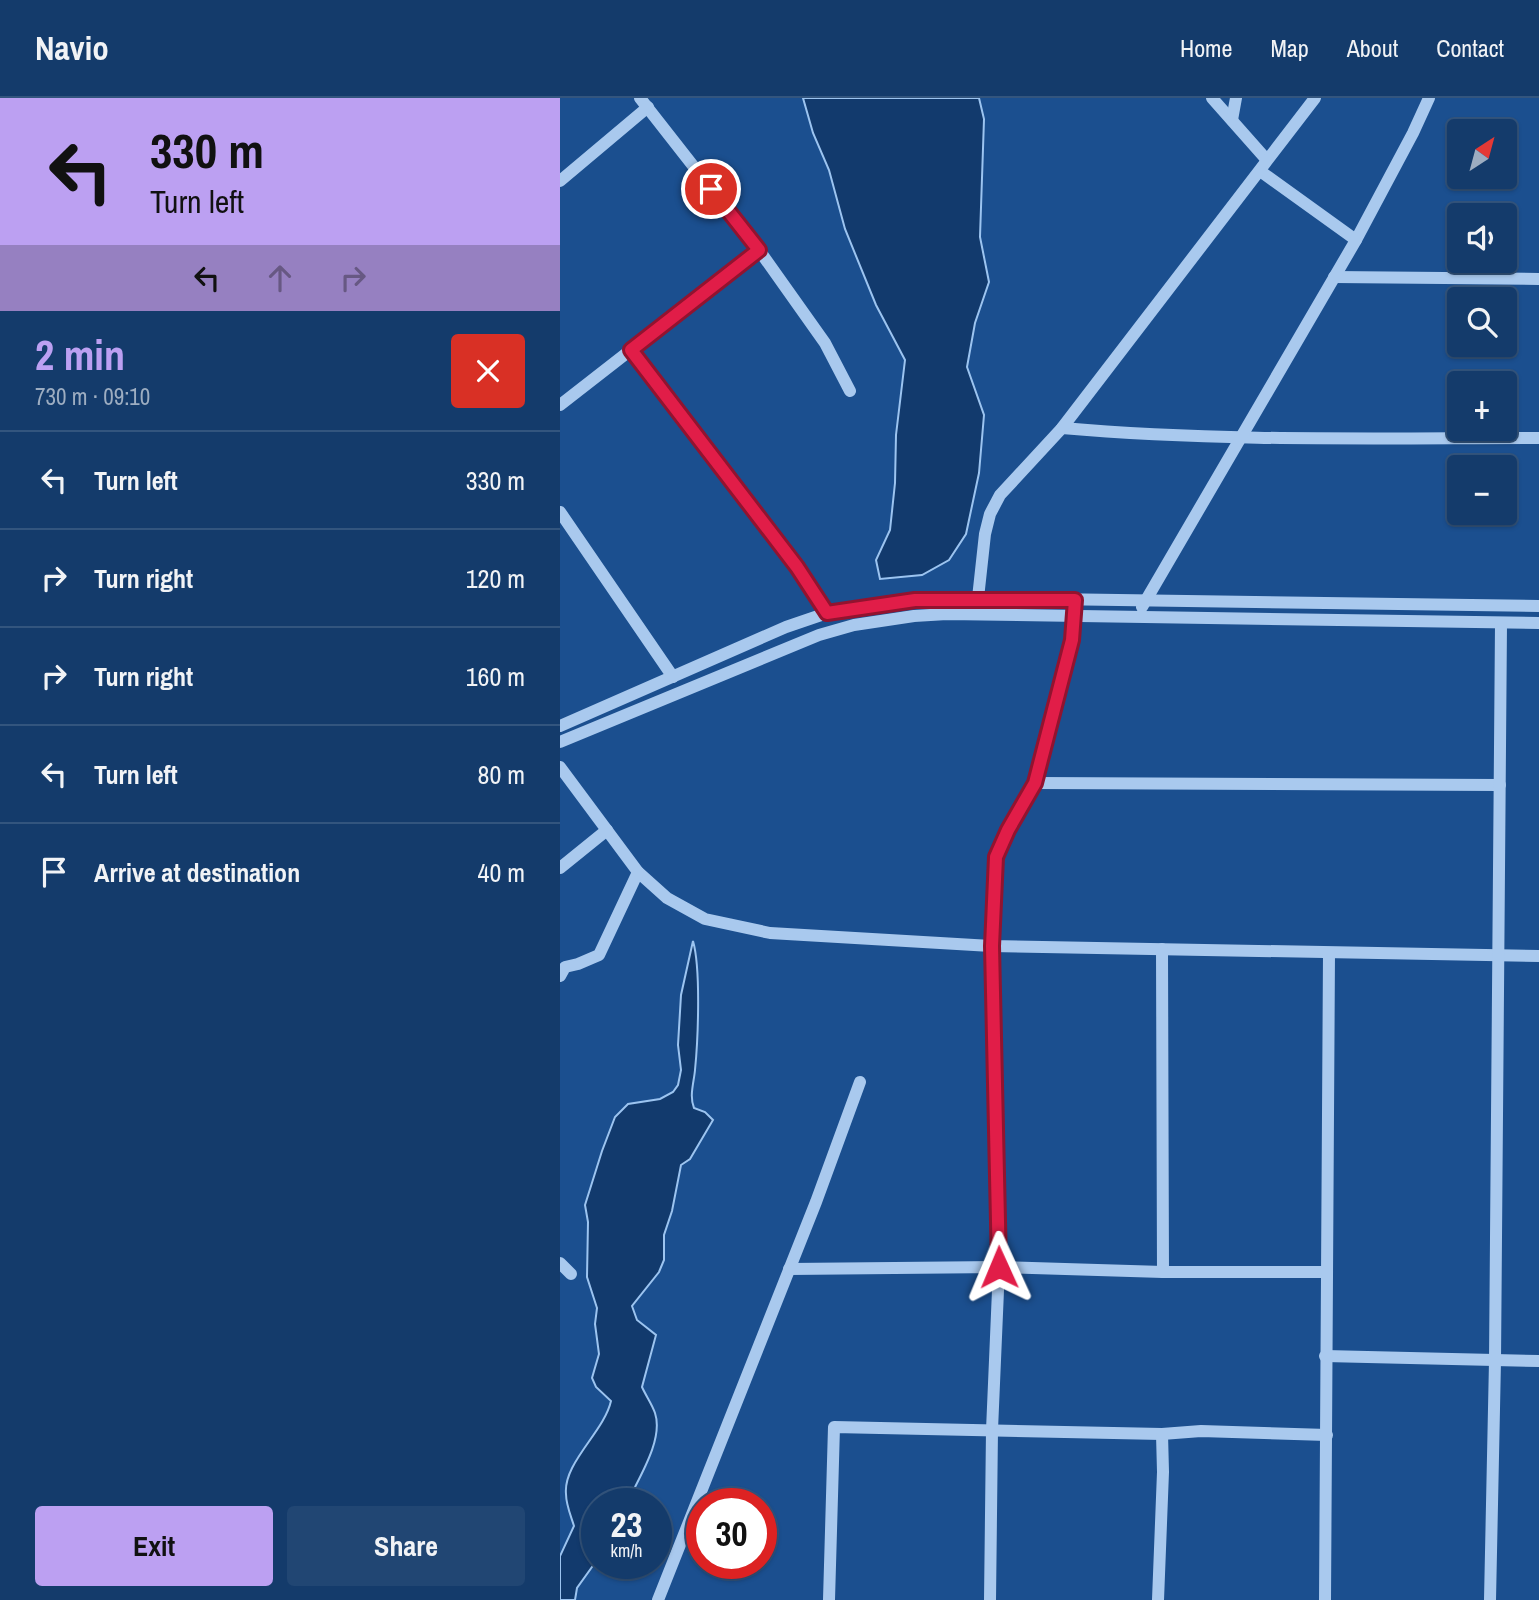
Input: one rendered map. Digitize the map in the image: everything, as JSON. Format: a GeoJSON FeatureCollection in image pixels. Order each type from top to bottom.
{"type":"FeatureCollection","features":[{"type":"Feature","properties":{"kind":"street"},"geometry":{"type":"LineString","coordinates":[[1212,98],[1232,120],[1263,165],[1356,240]]}},
{"type":"Feature","properties":{"kind":"street"},"geometry":{"type":"LineString","coordinates":[[1232,120],[1236,98]]}},
{"type":"Feature","properties":{"kind":"street"},"geometry":{"type":"LineString","coordinates":[[978,598],[985,534],[990,514],[1000,495],[1062,428],[1315,98]]}},
{"type":"Feature","properties":{"kind":"street"},"geometry":{"type":"LineString","coordinates":[[1137,616],[1356,240],[1429,98]]}},
{"type":"Feature","properties":{"kind":"street"},"geometry":{"type":"LineString","coordinates":[[560,181],[644,102],[759,250],[825,343],[850,391]]}},
{"type":"Feature","properties":{"kind":"street"},"geometry":{"type":"LineString","coordinates":[[560,405],[759,250]]}},
{"type":"Feature","properties":{"kind":"street"},"geometry":{"type":"LineString","coordinates":[[1334,277],[1539,279]]}},
{"type":"Feature","properties":{"kind":"street"},"geometry":{"type":"LineString","coordinates":[[631,350],[797,567],[827,613]]}},
{"type":"Feature","properties":{"kind":"street"},"geometry":{"type":"LineString","coordinates":[[1062,428],[1240,439],[1539,438]]}},
{"type":"Feature","properties":{"kind":"street"},"geometry":{"type":"LineString","coordinates":[[560,512],[673,677]]}},
{"type":"Feature","properties":{"kind":"street"},"geometry":{"type":"LineString","coordinates":[[560,726],[786,627],[854,607],[915,600],[978,598],[1539,606]]}},
{"type":"Feature","properties":{"kind":"street"},"geometry":{"type":"LineString","coordinates":[[990,1600],[992,1430],[999,1267],[992,946],[996,857],[1035,783],[1059,696],[1075,616],[1075,600]]}},
{"type":"Feature","properties":{"kind":"street"},"geometry":{"type":"LineString","coordinates":[[560,742],[790,645],[854,625],[914,616],[1137,616],[1539,623]]}},
{"type":"Feature","properties":{"kind":"street"},"geometry":{"type":"LineString","coordinates":[[1490,1600],[1495,1361],[1501,624]]}},
{"type":"Feature","properties":{"kind":"street"},"geometry":{"type":"LineString","coordinates":[[560,768],[638,872],[667,898],[705,919],[732,926],[770,933],[992,946],[1539,956]]}},
{"type":"Feature","properties":{"kind":"street"},"geometry":{"type":"LineString","coordinates":[[1035,783],[1500,785]]}},
{"type":"Feature","properties":{"kind":"street"},"geometry":{"type":"LineString","coordinates":[[560,868],[607,830]]}},
{"type":"Feature","properties":{"kind":"street"},"geometry":{"type":"LineString","coordinates":[[560,953],[562,971],[599,955],[638,872]]}},
{"type":"Feature","properties":{"kind":"street"},"geometry":{"type":"LineString","coordinates":[[1162,949],[1164,1272]]}},
{"type":"Feature","properties":{"kind":"street"},"geometry":{"type":"LineString","coordinates":[[1325,1600],[1329,953]]}},
{"type":"Feature","properties":{"kind":"street"},"geometry":{"type":"LineString","coordinates":[[658,1600],[860,1082]]}},
{"type":"Feature","properties":{"kind":"street"},"geometry":{"type":"LineString","coordinates":[[560,1263],[571,1275]]}},
{"type":"Feature","properties":{"kind":"street"},"geometry":{"type":"LineString","coordinates":[[789,1269],[999,1267],[1164,1272],[1327,1272]]}},
{"type":"Feature","properties":{"kind":"street"},"geometry":{"type":"LineString","coordinates":[[1325,1356],[1539,1361]]}},
{"type":"Feature","properties":{"kind":"street"},"geometry":{"type":"LineString","coordinates":[[830,1600],[834,1427],[1162,1434],[1201,1431],[1327,1434]]}},
{"type":"Feature","properties":{"kind":"street"},"geometry":{"type":"LineString","coordinates":[[1158,1600],[1162,1434]]}},
{"type":"Feature","properties":{"kind":"water"},"geometry":{"type":"Polygon","coordinates":[[[803,98],[979,98],[984,119],[980,237],[989,282],[975,323],[967,367],[984,415],[979,473],[966,534],[949,560],[922,575],[880,579],[876,560],[890,530],[896,435],[905,360],[876,305],[845,229],[829,170],[813,133],[803,98]]]}},
{"type":"Feature","properties":{"kind":"water"},"geometry":{"type":"Polygon","coordinates":[[[693,941],[698,1005],[692,1099],[694,1108],[705,1112],[713,1120],[690,1159],[681,1165],[672,1211],[664,1235],[664,1260],[659,1272],[632,1306],[637,1320],[656,1335],[642,1387],[655,1413],[656,1435],[634,1488],[581,1488],[581,1579],[583,1579],[577,1588],[575,1600],[560,1600],[560,1556],[574,1526],[567,1502],[567,1482],[577,1459],[607,1413],[611,1401],[596,1387],[592,1378],[599,1354],[595,1324],[597,1308],[587,1277],[588,1222],[585,1205],[615,1117],[628,1104],[660,1099],[673,1092],[678,1085],[681,1070],[678,1045],[681,995],[693,941]]]}},
{"type":"Feature","properties":{"kind":"route"},"geometry":{"type":"LineString","coordinates":[[711,189],[759,250],[631,350],[797,567],[827,613],[915,600],[1075,600],[1072,640],[1035,783],[996,857],[992,946],[999,1267]]}}]}
